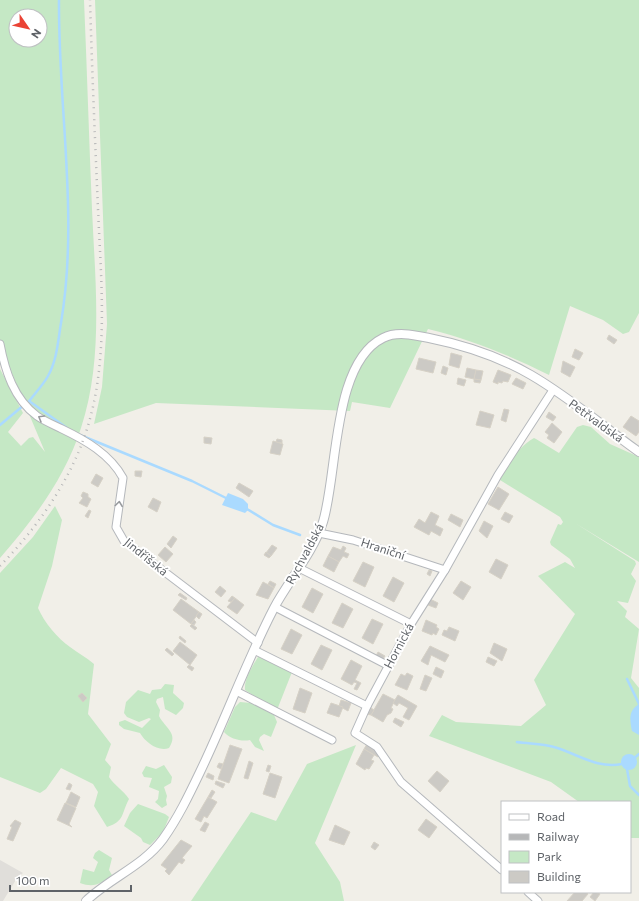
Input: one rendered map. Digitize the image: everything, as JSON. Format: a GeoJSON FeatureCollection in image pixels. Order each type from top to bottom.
{"type":"FeatureCollection","features":[{"type":"Feature","properties":{"kind":"street","name":"Rychvaldská"},"geometry":{"type":"LineString","coordinates":[[86,901],[143,859],[162,841],[179,815],[219,732],[256,646],[275,607],[319,533],[326,509],[344,398],[351,378],[360,360],[373,344],[392,334],[412,334],[444,341],[474,350],[513,366],[553,390]]}},
{"type":"Feature","properties":{"kind":"street","name":"Jindřišská"},"geometry":{"type":"LineString","coordinates":[[0,344],[6,372],[15,392],[27,407],[37,416],[94,447],[119,471],[123,478],[116,527],[124,541],[256,646],[367,706]]}},
{"type":"Feature","properties":{"kind":"street","name":"Petřvaldská"},"geometry":{"type":"LineString","coordinates":[[553,390],[639,452]]}},
{"type":"Feature","properties":{"kind":"street","name":"Hornická"},"geometry":{"type":"LineString","coordinates":[[501,869],[402,782],[377,747],[355,732],[367,706],[411,624],[445,570],[498,476],[553,390]]}},
{"type":"Feature","properties":{"kind":"street","name":"Hraniční"},"geometry":{"type":"LineString","coordinates":[[319,533],[353,540],[445,570]]}},
{"type":"Feature","properties":{"kind":"street"},"geometry":{"type":"LineString","coordinates":[[299,568],[411,624]]}},
{"type":"Feature","properties":{"kind":"street"},"geometry":{"type":"LineString","coordinates":[[275,607],[389,666]]}},
{"type":"Feature","properties":{"kind":"street"},"geometry":{"type":"LineString","coordinates":[[236,691],[332,740]]}},
{"type":"Feature","properties":{"kind":"street"},"geometry":{"type":"LineString","coordinates":[[529,893],[538,901]]}},
{"type":"Feature","properties":{"kind":"shaded area"},"geometry":{"type":"Polygon","coordinates":[[[0,860],[23,873],[17,878],[3,901],[0,901],[0,860]]]}},
{"type":"Feature","properties":{"kind":"green space"},"geometry":{"type":"Polygon","coordinates":[[[0,0],[84,0],[96,319],[93,375],[88,402],[81,428],[74,446],[57,481],[47,497],[25,528],[0,558],[0,369],[23,413],[8,432],[21,446],[29,438],[33,437],[45,452],[0,345],[0,0]]]}},
{"type":"Feature","properties":{"kind":"green space"},"geometry":{"type":"Polygon","coordinates":[[[95,0],[639,0],[639,313],[629,332],[623,334],[603,320],[570,306],[549,375],[490,349],[460,338],[428,329],[390,408],[352,402],[350,411],[156,403],[94,424],[102,387],[107,324],[95,0]]]}},
{"type":"Feature","properties":{"kind":"green space"},"geometry":{"type":"Polygon","coordinates":[[[583,425],[591,427],[610,444],[639,457],[639,562],[575,523],[635,561],[636,564],[631,574],[636,581],[628,603],[617,601],[627,611],[625,617],[639,629],[631,678],[639,688],[639,838],[631,838],[631,801],[578,801],[551,782],[429,736],[442,715],[456,722],[521,726],[546,705],[534,680],[575,614],[538,576],[565,562],[575,568],[570,559],[551,545],[550,542],[558,524],[561,525],[563,522],[560,517],[500,480],[514,456],[528,441],[534,438],[559,453],[577,427],[583,425]]]}},
{"type":"Feature","properties":{"kind":"green space"},"geometry":{"type":"Polygon","coordinates":[[[55,506],[62,520],[52,566],[38,608],[48,624],[61,640],[94,664],[88,714],[111,744],[105,760],[111,767],[109,777],[129,799],[120,819],[113,825],[107,827],[94,806],[98,792],[93,784],[61,768],[46,789],[40,793],[0,777],[0,573],[33,537],[55,506]]]}},
{"type":"Feature","properties":{"kind":"green space"},"geometry":{"type":"Polygon","coordinates":[[[261,656],[292,672],[277,710],[245,690],[249,673],[258,657],[261,656]]]}},
{"type":"Feature","properties":{"kind":"green space"},"geometry":{"type":"Polygon","coordinates":[[[165,684],[174,685],[173,693],[184,703],[183,708],[176,715],[165,709],[163,697],[157,699],[156,702],[160,710],[159,716],[172,734],[172,743],[169,748],[161,749],[145,740],[140,733],[124,729],[119,725],[119,722],[125,720],[142,728],[151,719],[149,718],[139,722],[127,717],[124,713],[126,702],[138,690],[150,694],[152,690],[161,689],[165,684]]]}},
{"type":"Feature","properties":{"kind":"green space"},"geometry":{"type":"Polygon","coordinates":[[[240,702],[251,703],[274,715],[277,722],[271,737],[264,734],[259,740],[264,751],[255,747],[250,740],[243,741],[236,739],[224,732],[235,707],[240,702]]]}},
{"type":"Feature","properties":{"kind":"green space"},"geometry":{"type":"Polygon","coordinates":[[[356,745],[315,843],[340,882],[344,901],[191,901],[251,812],[276,821],[307,764],[356,745]]]}},
{"type":"Feature","properties":{"kind":"green space"},"geometry":{"type":"Polygon","coordinates":[[[164,765],[172,777],[171,783],[164,787],[167,796],[167,805],[162,808],[155,802],[158,799],[159,791],[149,787],[152,778],[144,777],[142,773],[146,766],[156,769],[164,765]]]}},
{"type":"Feature","properties":{"kind":"green space"},"geometry":{"type":"Polygon","coordinates":[[[138,804],[165,814],[169,817],[163,832],[150,845],[143,842],[141,838],[124,826],[130,813],[138,804]]]}},
{"type":"Feature","properties":{"kind":"green space"},"geometry":{"type":"Polygon","coordinates":[[[99,850],[112,858],[109,870],[112,875],[104,881],[93,885],[80,883],[83,869],[94,872],[98,862],[93,858],[95,853],[99,850]]]}},
{"type":"Feature","properties":{"kind":"water"},"geometry":{"type":"Polygon","coordinates":[[[228,493],[243,499],[248,504],[248,510],[245,513],[222,505],[228,493]]]}},
{"type":"Feature","properties":{"kind":"water"},"geometry":{"type":"Polygon","coordinates":[[[639,704],[639,735],[632,731],[630,719],[631,712],[639,704]]]}},
{"type":"Feature","properties":{"kind":"water"},"geometry":{"type":"Polygon","coordinates":[[[626,754],[632,754],[637,759],[635,768],[632,770],[626,770],[621,765],[621,759],[626,754]]]}},
{"type":"Feature","properties":{"kind":"building"},"geometry":{"type":"Polygon","coordinates":[[[609,335],[617,340],[614,344],[607,339],[609,335]]]}},
{"type":"Feature","properties":{"kind":"building"},"geometry":{"type":"Polygon","coordinates":[[[575,349],[583,353],[579,360],[572,357],[575,349]]]}},
{"type":"Feature","properties":{"kind":"building"},"geometry":{"type":"Polygon","coordinates":[[[451,353],[462,356],[459,368],[449,365],[451,353]]]}},
{"type":"Feature","properties":{"kind":"building"},"geometry":{"type":"Polygon","coordinates":[[[419,358],[436,362],[433,373],[416,369],[419,358]]]}},
{"type":"Feature","properties":{"kind":"building"},"geometry":{"type":"Polygon","coordinates":[[[563,361],[575,367],[570,377],[561,372],[563,361]]]}},
{"type":"Feature","properties":{"kind":"building"},"geometry":{"type":"Polygon","coordinates":[[[443,366],[448,368],[446,375],[441,373],[443,366]]]}},
{"type":"Feature","properties":{"kind":"building"},"geometry":{"type":"Polygon","coordinates":[[[467,368],[476,370],[474,379],[465,377],[467,368]]]}},
{"type":"Feature","properties":{"kind":"building"},"geometry":{"type":"Polygon","coordinates":[[[476,370],[483,371],[481,380],[474,379],[476,370]]]}},
{"type":"Feature","properties":{"kind":"building"},"geometry":{"type":"Polygon","coordinates":[[[498,370],[511,375],[508,382],[498,382],[498,384],[493,382],[498,370]]]}},
{"type":"Feature","properties":{"kind":"building"},"geometry":{"type":"Polygon","coordinates":[[[458,378],[466,380],[464,386],[457,384],[458,378]]]}},
{"type":"Feature","properties":{"kind":"building"},"geometry":{"type":"Polygon","coordinates":[[[516,378],[526,383],[523,389],[512,384],[516,378]]]}},
{"type":"Feature","properties":{"kind":"building"},"geometry":{"type":"Polygon","coordinates":[[[474,379],[481,380],[480,383],[474,382],[474,379]]]}},
{"type":"Feature","properties":{"kind":"building"},"geometry":{"type":"Polygon","coordinates":[[[504,409],[509,410],[506,422],[501,420],[504,409]]]}},
{"type":"Feature","properties":{"kind":"building"},"geometry":{"type":"Polygon","coordinates":[[[480,411],[494,415],[490,428],[476,425],[480,411]]]}},
{"type":"Feature","properties":{"kind":"building"},"geometry":{"type":"Polygon","coordinates":[[[549,412],[556,417],[553,421],[546,417],[549,412]]]}},
{"type":"Feature","properties":{"kind":"building"},"geometry":{"type":"Polygon","coordinates":[[[631,416],[639,421],[639,432],[636,436],[623,427],[631,416]]]}},
{"type":"Feature","properties":{"kind":"building"},"geometry":{"type":"Polygon","coordinates":[[[552,423],[562,432],[554,443],[547,438],[549,435],[545,432],[552,423]]]}},
{"type":"Feature","properties":{"kind":"building"},"geometry":{"type":"Polygon","coordinates":[[[204,437],[212,438],[211,444],[204,443],[204,437]]]}},
{"type":"Feature","properties":{"kind":"building"},"geometry":{"type":"Polygon","coordinates":[[[277,439],[282,440],[282,443],[276,442],[277,439]]]}},
{"type":"Feature","properties":{"kind":"building"},"geometry":{"type":"Polygon","coordinates":[[[273,441],[283,444],[280,455],[270,453],[273,441]]]}},
{"type":"Feature","properties":{"kind":"building"},"geometry":{"type":"Polygon","coordinates":[[[135,471],[142,471],[141,477],[135,476],[135,471]]]}},
{"type":"Feature","properties":{"kind":"building"},"geometry":{"type":"Polygon","coordinates":[[[96,474],[103,478],[98,487],[91,483],[96,474]]]}},
{"type":"Feature","properties":{"kind":"building"},"geometry":{"type":"Polygon","coordinates":[[[239,483],[253,491],[249,497],[236,488],[239,483]]]}},
{"type":"Feature","properties":{"kind":"building"},"geometry":{"type":"Polygon","coordinates":[[[498,487],[509,494],[499,510],[488,504],[498,487]]]}},
{"type":"Feature","properties":{"kind":"building"},"geometry":{"type":"Polygon","coordinates":[[[83,492],[88,494],[88,497],[91,499],[87,507],[79,503],[83,498],[81,496],[83,492]]]}},
{"type":"Feature","properties":{"kind":"building"},"geometry":{"type":"Polygon","coordinates":[[[153,498],[161,502],[157,512],[148,507],[153,498]]]}},
{"type":"Feature","properties":{"kind":"building"},"geometry":{"type":"Polygon","coordinates":[[[89,510],[91,511],[88,518],[85,516],[89,510]]]}},
{"type":"Feature","properties":{"kind":"building"},"geometry":{"type":"Polygon","coordinates":[[[431,512],[439,516],[435,525],[443,529],[440,536],[431,531],[429,535],[414,527],[419,519],[425,523],[431,512]]]}},
{"type":"Feature","properties":{"kind":"building"},"geometry":{"type":"Polygon","coordinates":[[[505,512],[513,516],[509,523],[501,519],[505,512]]]}},
{"type":"Feature","properties":{"kind":"building"},"geometry":{"type":"Polygon","coordinates":[[[451,514],[463,520],[460,527],[448,520],[451,514]]]}},
{"type":"Feature","properties":{"kind":"building"},"geometry":{"type":"Polygon","coordinates":[[[484,521],[493,526],[487,538],[479,531],[484,521]]]}},
{"type":"Feature","properties":{"kind":"building"},"geometry":{"type":"Polygon","coordinates":[[[173,536],[177,539],[171,548],[167,544],[173,536]]]}},
{"type":"Feature","properties":{"kind":"building"},"geometry":{"type":"Polygon","coordinates":[[[272,545],[277,548],[271,556],[266,553],[272,545]]]}},
{"type":"Feature","properties":{"kind":"building"},"geometry":{"type":"Polygon","coordinates":[[[343,546],[346,548],[344,552],[349,554],[347,558],[343,556],[339,562],[328,556],[333,547],[341,550],[343,546]]]}},
{"type":"Feature","properties":{"kind":"building"},"geometry":{"type":"Polygon","coordinates":[[[165,547],[173,554],[166,562],[158,555],[165,547]]]}},
{"type":"Feature","properties":{"kind":"building"},"geometry":{"type":"Polygon","coordinates":[[[266,552],[271,556],[269,558],[264,555],[266,552]]]}},
{"type":"Feature","properties":{"kind":"building"},"geometry":{"type":"Polygon","coordinates":[[[328,556],[339,562],[334,572],[323,566],[328,556]]]}},
{"type":"Feature","properties":{"kind":"building"},"geometry":{"type":"Polygon","coordinates":[[[496,559],[508,565],[501,579],[489,572],[496,559]]]}},
{"type":"Feature","properties":{"kind":"building"},"geometry":{"type":"Polygon","coordinates":[[[363,562],[374,567],[365,587],[353,581],[363,562]]]}},
{"type":"Feature","properties":{"kind":"building"},"geometry":{"type":"Polygon","coordinates":[[[429,570],[432,571],[430,576],[427,574],[429,570]]]}},
{"type":"Feature","properties":{"kind":"building"},"geometry":{"type":"Polygon","coordinates":[[[393,577],[404,583],[394,602],[383,596],[393,577]]]}},
{"type":"Feature","properties":{"kind":"building"},"geometry":{"type":"Polygon","coordinates":[[[270,581],[276,584],[274,588],[268,584],[270,581]]]}},
{"type":"Feature","properties":{"kind":"building"},"geometry":{"type":"Polygon","coordinates":[[[461,581],[471,587],[463,600],[453,593],[461,581]]]}},
{"type":"Feature","properties":{"kind":"building"},"geometry":{"type":"Polygon","coordinates":[[[263,582],[274,588],[268,599],[256,595],[263,582]]]}},
{"type":"Feature","properties":{"kind":"building"},"geometry":{"type":"Polygon","coordinates":[[[220,586],[226,591],[221,597],[215,592],[220,586]]]}},
{"type":"Feature","properties":{"kind":"building"},"geometry":{"type":"Polygon","coordinates":[[[312,588],[323,594],[313,613],[302,607],[312,588]]]}},
{"type":"Feature","properties":{"kind":"building"},"geometry":{"type":"Polygon","coordinates":[[[180,593],[187,598],[186,600],[178,595],[180,593]]]}},
{"type":"Feature","properties":{"kind":"building"},"geometry":{"type":"Polygon","coordinates":[[[232,596],[235,598],[231,602],[228,601],[232,596]]]}},
{"type":"Feature","properties":{"kind":"building"},"geometry":{"type":"Polygon","coordinates":[[[235,598],[244,605],[237,614],[227,607],[235,598]]]}},
{"type":"Feature","properties":{"kind":"building"},"geometry":{"type":"Polygon","coordinates":[[[181,599],[199,612],[191,624],[173,610],[181,599]]]}},
{"type":"Feature","properties":{"kind":"building"},"geometry":{"type":"Polygon","coordinates":[[[430,599],[438,603],[436,608],[428,605],[430,599]]]}},
{"type":"Feature","properties":{"kind":"building"},"geometry":{"type":"Polygon","coordinates":[[[342,603],[353,609],[343,628],[332,623],[342,603]]]}},
{"type":"Feature","properties":{"kind":"building"},"geometry":{"type":"Polygon","coordinates":[[[199,612],[202,614],[199,619],[196,616],[199,612]]]}},
{"type":"Feature","properties":{"kind":"building"},"geometry":{"type":"Polygon","coordinates":[[[372,619],[383,624],[373,644],[362,638],[372,619]]]}},
{"type":"Feature","properties":{"kind":"building"},"geometry":{"type":"Polygon","coordinates":[[[194,620],[196,622],[194,625],[191,624],[194,620]]]}},
{"type":"Feature","properties":{"kind":"building"},"geometry":{"type":"Polygon","coordinates":[[[426,620],[437,625],[436,627],[439,629],[436,635],[422,631],[426,620]]]}},
{"type":"Feature","properties":{"kind":"building"},"geometry":{"type":"Polygon","coordinates":[[[192,624],[197,628],[195,630],[190,626],[192,624]]]}},
{"type":"Feature","properties":{"kind":"building"},"geometry":{"type":"Polygon","coordinates":[[[449,627],[459,631],[455,641],[442,635],[444,630],[447,631],[449,627]]]}},
{"type":"Feature","properties":{"kind":"building"},"geometry":{"type":"Polygon","coordinates":[[[291,629],[302,635],[292,654],[281,649],[291,629]]]}},
{"type":"Feature","properties":{"kind":"building"},"geometry":{"type":"Polygon","coordinates":[[[180,636],[186,641],[185,643],[179,638],[180,636]]]}},
{"type":"Feature","properties":{"kind":"building"},"geometry":{"type":"Polygon","coordinates":[[[180,642],[197,655],[190,665],[173,651],[180,642]]]}},
{"type":"Feature","properties":{"kind":"building"},"geometry":{"type":"Polygon","coordinates":[[[494,643],[507,649],[502,661],[490,653],[494,643]]]}},
{"type":"Feature","properties":{"kind":"building"},"geometry":{"type":"Polygon","coordinates":[[[321,645],[332,650],[322,670],[311,664],[321,645]]]}},
{"type":"Feature","properties":{"kind":"building"},"geometry":{"type":"Polygon","coordinates":[[[430,646],[449,655],[445,662],[431,655],[428,665],[421,661],[430,646]]]}},
{"type":"Feature","properties":{"kind":"building"},"geometry":{"type":"Polygon","coordinates":[[[167,648],[174,654],[172,656],[165,650],[167,648]]]}},
{"type":"Feature","properties":{"kind":"building"},"geometry":{"type":"Polygon","coordinates":[[[378,652],[385,656],[383,659],[376,656],[378,652]]]}},
{"type":"Feature","properties":{"kind":"building"},"geometry":{"type":"Polygon","coordinates":[[[488,657],[497,661],[494,666],[486,662],[488,657]]]}},
{"type":"Feature","properties":{"kind":"building"},"geometry":{"type":"Polygon","coordinates":[[[351,660],[362,666],[355,680],[361,683],[357,690],[354,689],[357,683],[354,682],[352,685],[341,679],[351,660]]]}},
{"type":"Feature","properties":{"kind":"building"},"geometry":{"type":"Polygon","coordinates":[[[189,665],[194,668],[192,671],[187,667],[189,665]]]}},
{"type":"Feature","properties":{"kind":"building"},"geometry":{"type":"Polygon","coordinates":[[[436,667],[444,671],[441,678],[433,674],[436,667]]]}},
{"type":"Feature","properties":{"kind":"building"},"geometry":{"type":"Polygon","coordinates":[[[407,673],[413,676],[407,690],[395,685],[401,674],[405,676],[407,673]]]}},
{"type":"Feature","properties":{"kind":"building"},"geometry":{"type":"Polygon","coordinates":[[[425,675],[432,678],[426,691],[420,689],[425,675]]]}},
{"type":"Feature","properties":{"kind":"building"},"geometry":{"type":"Polygon","coordinates":[[[300,688],[312,693],[305,713],[293,709],[300,688]]]}},
{"type":"Feature","properties":{"kind":"building"},"geometry":{"type":"Polygon","coordinates":[[[82,693],[87,698],[83,702],[78,696],[82,693]]]}},
{"type":"Feature","properties":{"kind":"building"},"geometry":{"type":"Polygon","coordinates":[[[383,694],[395,700],[391,708],[393,709],[391,713],[387,715],[383,722],[371,715],[383,694]]]}},
{"type":"Feature","properties":{"kind":"building"},"geometry":{"type":"Polygon","coordinates":[[[398,695],[417,706],[409,720],[403,717],[408,708],[399,703],[397,706],[393,703],[398,695]]]}},
{"type":"Feature","properties":{"kind":"building"},"geometry":{"type":"Polygon","coordinates":[[[341,700],[351,703],[348,711],[339,706],[341,700]]]}},
{"type":"Feature","properties":{"kind":"building"},"geometry":{"type":"Polygon","coordinates":[[[331,703],[343,707],[339,717],[327,713],[331,703]]]}},
{"type":"Feature","properties":{"kind":"building"},"geometry":{"type":"Polygon","coordinates":[[[371,708],[374,710],[371,715],[367,714],[371,708]]]}},
{"type":"Feature","properties":{"kind":"building"},"geometry":{"type":"Polygon","coordinates":[[[395,718],[404,722],[401,727],[393,722],[395,718]]]}},
{"type":"Feature","properties":{"kind":"building"},"geometry":{"type":"Polygon","coordinates":[[[367,744],[378,751],[380,754],[378,757],[364,749],[367,744]]]}},
{"type":"Feature","properties":{"kind":"building"},"geometry":{"type":"Polygon","coordinates":[[[230,745],[242,749],[229,783],[218,779],[230,745]]]}},
{"type":"Feature","properties":{"kind":"building"},"geometry":{"type":"Polygon","coordinates":[[[364,749],[374,755],[371,760],[374,761],[369,769],[366,768],[365,770],[356,764],[364,749]]]}},
{"type":"Feature","properties":{"kind":"building"},"geometry":{"type":"Polygon","coordinates":[[[249,761],[253,763],[248,779],[244,778],[249,761]]]}},
{"type":"Feature","properties":{"kind":"building"},"geometry":{"type":"Polygon","coordinates":[[[219,763],[223,764],[221,769],[217,767],[219,763]]]}},
{"type":"Feature","properties":{"kind":"building"},"geometry":{"type":"Polygon","coordinates":[[[268,765],[271,766],[269,772],[266,771],[268,765]]]}},
{"type":"Feature","properties":{"kind":"building"},"geometry":{"type":"Polygon","coordinates":[[[437,771],[449,781],[440,792],[428,781],[437,771]]]}},
{"type":"Feature","properties":{"kind":"building"},"geometry":{"type":"Polygon","coordinates":[[[208,773],[214,776],[213,780],[206,777],[208,773]]]}},
{"type":"Feature","properties":{"kind":"building"},"geometry":{"type":"Polygon","coordinates":[[[270,773],[282,777],[275,798],[263,794],[270,773]]]}},
{"type":"Feature","properties":{"kind":"building"},"geometry":{"type":"Polygon","coordinates":[[[216,781],[225,784],[223,788],[215,784],[216,781]]]}},
{"type":"Feature","properties":{"kind":"building"},"geometry":{"type":"Polygon","coordinates":[[[69,783],[72,785],[70,790],[66,789],[69,783]]]}},
{"type":"Feature","properties":{"kind":"building"},"geometry":{"type":"Polygon","coordinates":[[[212,790],[215,792],[211,798],[208,797],[212,790]]]}},
{"type":"Feature","properties":{"kind":"building"},"geometry":{"type":"Polygon","coordinates":[[[71,792],[80,797],[76,807],[66,803],[71,792]]]}},
{"type":"Feature","properties":{"kind":"building"},"geometry":{"type":"Polygon","coordinates":[[[208,797],[217,802],[207,818],[204,816],[201,822],[195,819],[208,797]]]}},
{"type":"Feature","properties":{"kind":"building"},"geometry":{"type":"Polygon","coordinates":[[[65,803],[76,808],[69,824],[72,827],[57,820],[65,803]]]}},
{"type":"Feature","properties":{"kind":"building"},"geometry":{"type":"Polygon","coordinates":[[[426,819],[437,827],[429,838],[418,830],[426,819]]]}},
{"type":"Feature","properties":{"kind":"building"},"geometry":{"type":"Polygon","coordinates":[[[15,820],[21,823],[13,841],[7,839],[12,827],[10,826],[15,820]]]}},
{"type":"Feature","properties":{"kind":"building"},"geometry":{"type":"Polygon","coordinates":[[[205,822],[209,824],[205,832],[200,830],[205,822]]]}},
{"type":"Feature","properties":{"kind":"building"},"geometry":{"type":"Polygon","coordinates":[[[335,825],[350,832],[344,845],[329,840],[335,825]]]}},
{"type":"Feature","properties":{"kind":"building"},"geometry":{"type":"Polygon","coordinates":[[[181,840],[192,846],[182,858],[185,860],[182,864],[179,862],[169,875],[165,871],[167,869],[161,865],[181,840]]]}},
{"type":"Feature","properties":{"kind":"building"},"geometry":{"type":"Polygon","coordinates":[[[374,842],[379,845],[375,850],[371,847],[374,842]]]}},
{"type":"Feature","properties":{"kind":"building"},"geometry":{"type":"Polygon","coordinates":[[[574,893],[588,894],[582,901],[567,901],[574,893]]]}},
{"type":"Feature","properties":{"kind":"building"},"geometry":{"type":"Polygon","coordinates":[[[593,893],[600,894],[595,901],[590,897],[593,893]]]}},
{"type":"Feature","properties":{"kind":"waterway"},"geometry":{"type":"LineString","coordinates":[[30,400],[46,379],[53,364],[58,343],[66,283],[68,202],[61,81],[59,0]]}},
{"type":"Feature","properties":{"kind":"waterway"},"geometry":{"type":"LineString","coordinates":[[29,401],[67,428]]}},
{"type":"Feature","properties":{"kind":"waterway"},"geometry":{"type":"LineString","coordinates":[[0,425],[24,405]]}},
{"type":"Feature","properties":{"kind":"waterway"},"geometry":{"type":"LineString","coordinates":[[80,435],[192,481],[228,499]]}},
{"type":"Feature","properties":{"kind":"waterway"},"geometry":{"type":"LineString","coordinates":[[247,509],[273,525],[300,535]]}},
{"type":"Feature","properties":{"kind":"waterway"},"geometry":{"type":"LineString","coordinates":[[627,679],[639,704]]}},
{"type":"Feature","properties":{"kind":"waterway"},"geometry":{"type":"LineString","coordinates":[[517,742],[549,746],[596,763],[613,765],[622,764]]}},
{"type":"Feature","properties":{"kind":"waterway"},"geometry":{"type":"LineString","coordinates":[[633,759],[639,754]]}},
{"type":"Feature","properties":{"kind":"waterway"},"geometry":{"type":"LineString","coordinates":[[627,769],[630,786],[639,795]]}},
{"type":"Feature","properties":{"kind":"railway"},"geometry":{"type":"LineString","coordinates":[[0,566],[27,536],[62,485],[80,448],[94,402],[101,348],[102,292],[90,0]]}}]}
